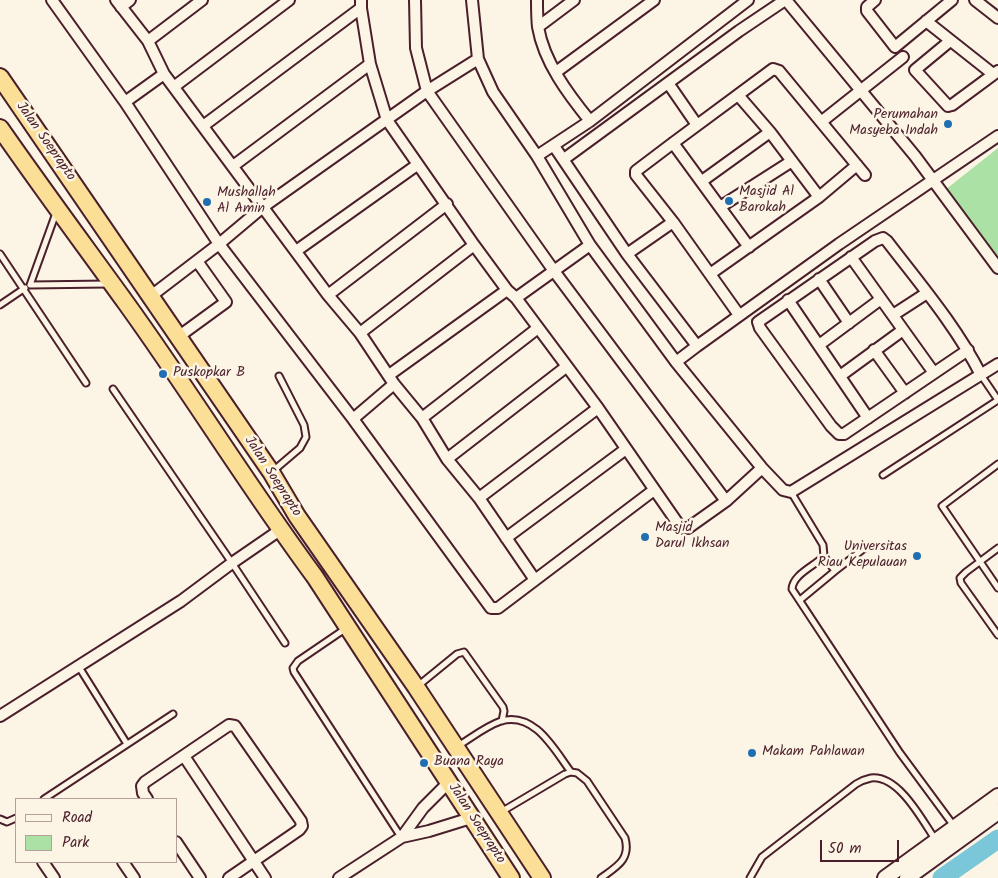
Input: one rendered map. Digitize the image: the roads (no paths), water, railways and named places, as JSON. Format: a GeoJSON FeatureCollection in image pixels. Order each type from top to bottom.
{"type":"FeatureCollection","features":[{"type":"Feature","properties":{"kind":"highway","name":"Jalan Soeprapto"},"geometry":{"type":"LineString","coordinates":[[0,77],[271,472],[297,516],[416,687],[542,878]]}},
{"type":"Feature","properties":{"kind":"highway","name":"Jalan Soeprapto"},"geometry":{"type":"LineString","coordinates":[[0,128],[315,578],[512,878]]}},
{"type":"Feature","properties":{"kind":"highway"},"geometry":{"type":"LineString","coordinates":[[315,578],[331,565]]}},
{"type":"Feature","properties":{"kind":"main road"},"geometry":{"type":"LineString","coordinates":[[907,878],[940,846],[953,825],[998,796]]}},
{"type":"Feature","properties":{"kind":"main road"},"geometry":{"type":"LineString","coordinates":[[885,878],[998,812]]}},
{"type":"Feature","properties":{"kind":"street"},"geometry":{"type":"LineString","coordinates":[[52,0],[125,102],[219,244],[353,419],[490,608],[498,608],[654,490]]}},
{"type":"Feature","properties":{"kind":"street"},"geometry":{"type":"LineString","coordinates":[[130,0],[119,3],[148,41],[164,74],[175,86],[328,295],[360,333],[392,380],[422,418],[447,459],[479,498],[536,580]]}},
{"type":"Feature","properties":{"kind":"street"},"geometry":{"type":"LineString","coordinates":[[148,41],[202,0]]}},
{"type":"Feature","properties":{"kind":"street"},"geometry":{"type":"LineString","coordinates":[[175,86],[289,0]]}},
{"type":"Feature","properties":{"kind":"street"},"geometry":{"type":"LineString","coordinates":[[415,0],[416,48],[427,92],[554,271],[726,501]]}},
{"type":"Feature","properties":{"kind":"street"},"geometry":{"type":"LineString","coordinates":[[472,0],[478,59],[493,92],[538,156],[590,245],[676,362],[762,468],[783,490],[792,492],[998,364]]}},
{"type":"Feature","properties":{"kind":"street"},"geometry":{"type":"LineString","coordinates":[[537,0],[538,27],[545,52],[577,105],[590,121]]}},
{"type":"Feature","properties":{"kind":"street"},"geometry":{"type":"LineString","coordinates":[[538,27],[574,0]]}},
{"type":"Feature","properties":{"kind":"street"},"geometry":{"type":"LineString","coordinates":[[556,72],[654,0]]}},
{"type":"Feature","properties":{"kind":"street"},"geometry":{"type":"LineString","coordinates":[[538,156],[590,121],[748,0]]}},
{"type":"Feature","properties":{"kind":"street"},"geometry":{"type":"LineString","coordinates":[[564,159],[785,0],[862,90],[934,181],[998,268]]}},
{"type":"Feature","properties":{"kind":"street"},"geometry":{"type":"LineString","coordinates":[[876,0],[866,9],[903,58],[946,105],[950,106],[996,73],[950,41],[926,21]]}},
{"type":"Feature","properties":{"kind":"street"},"geometry":{"type":"LineString","coordinates":[[895,47],[952,0]]}},
{"type":"Feature","properties":{"kind":"street"},"geometry":{"type":"LineString","coordinates":[[975,0],[998,18]]}},
{"type":"Feature","properties":{"kind":"street"},"geometry":{"type":"LineString","coordinates":[[203,126],[361,4],[370,64],[387,120],[474,245],[598,408],[681,528],[688,528],[726,501],[762,468]]}},
{"type":"Feature","properties":{"kind":"street"},"geometry":{"type":"LineString","coordinates":[[915,70],[950,41]]}},
{"type":"Feature","properties":{"kind":"street"},"geometry":{"type":"LineString","coordinates":[[821,122],[903,58]]}},
{"type":"Feature","properties":{"kind":"street"},"geometry":{"type":"LineString","coordinates":[[151,296],[219,244],[263,207],[427,92],[478,59]]}},
{"type":"Feature","properties":{"kind":"street"},"geometry":{"type":"LineString","coordinates":[[233,166],[370,64]]}},
{"type":"Feature","properties":{"kind":"street"},"geometry":{"type":"LineString","coordinates":[[739,315],[673,222],[636,175],[639,168],[774,69],[779,71],[865,176]]}},
{"type":"Feature","properties":{"kind":"street"},"geometry":{"type":"LineString","coordinates":[[125,102],[164,74]]}},
{"type":"Feature","properties":{"kind":"street"},"geometry":{"type":"LineString","coordinates":[[668,83],[697,125]]}},
{"type":"Feature","properties":{"kind":"street"},"geometry":{"type":"LineString","coordinates":[[738,95],[770,132],[818,197]]}},
{"type":"Feature","properties":{"kind":"street"},"geometry":{"type":"LineString","coordinates":[[702,181],[770,132]]}},
{"type":"Feature","properties":{"kind":"street"},"geometry":{"type":"LineString","coordinates":[[676,362],[839,244],[998,136]]}},
{"type":"Feature","properties":{"kind":"street"},"geometry":{"type":"LineString","coordinates":[[673,142],[749,247]]}},
{"type":"Feature","properties":{"kind":"street"},"geometry":{"type":"LineString","coordinates":[[554,146],[627,254],[697,346]]}},
{"type":"Feature","properties":{"kind":"street"},"geometry":{"type":"LineString","coordinates":[[720,207],[792,161]]}},
{"type":"Feature","properties":{"kind":"street"},"geometry":{"type":"LineString","coordinates":[[296,251],[417,165]]}},
{"type":"Feature","properties":{"kind":"street"},"geometry":{"type":"LineString","coordinates":[[710,274],[818,197],[857,165]]}},
{"type":"Feature","properties":{"kind":"street"},"geometry":{"type":"LineString","coordinates":[[328,295],[446,204]]}},
{"type":"Feature","properties":{"kind":"street"},"geometry":{"type":"LineString","coordinates":[[627,254],[673,222]]}},
{"type":"Feature","properties":{"kind":"street"},"geometry":{"type":"LineString","coordinates":[[968,350],[844,434],[836,432],[760,328],[758,322],[880,238],[885,239],[968,350],[981,374]]}},
{"type":"Feature","properties":{"kind":"street"},"geometry":{"type":"LineString","coordinates":[[360,333],[474,245]]}},
{"type":"Feature","properties":{"kind":"street"},"geometry":{"type":"LineString","coordinates":[[516,298],[590,245]]}},
{"type":"Feature","properties":{"kind":"street"},"geometry":{"type":"LineString","coordinates":[[851,257],[934,374]]}},
{"type":"Feature","properties":{"kind":"street"},"geometry":{"type":"LineString","coordinates":[[178,336],[226,302],[197,261]]}},
{"type":"Feature","properties":{"kind":"street"},"geometry":{"type":"LineString","coordinates":[[819,279],[849,323]]}},
{"type":"Feature","properties":{"kind":"street"},"geometry":{"type":"LineString","coordinates":[[353,419],[392,380],[507,290]]}},
{"type":"Feature","properties":{"kind":"street"},"geometry":{"type":"LineString","coordinates":[[892,315],[927,293]]}},
{"type":"Feature","properties":{"kind":"street"},"geometry":{"type":"LineString","coordinates":[[820,345],[881,299]]}},
{"type":"Feature","properties":{"kind":"street"},"geometry":{"type":"LineString","coordinates":[[788,300],[868,418]]}},
{"type":"Feature","properties":{"kind":"street"},"geometry":{"type":"LineString","coordinates":[[422,418],[538,328]]}},
{"type":"Feature","properties":{"kind":"street"},"geometry":{"type":"LineString","coordinates":[[840,376],[903,330]]}},
{"type":"Feature","properties":{"kind":"street"},"geometry":{"type":"LineString","coordinates":[[874,350],[905,393]]}},
{"type":"Feature","properties":{"kind":"street"},"geometry":{"type":"LineString","coordinates":[[447,459],[566,367]]}},
{"type":"Feature","properties":{"kind":"street"},"geometry":{"type":"LineString","coordinates":[[479,498],[598,408]]}},
{"type":"Feature","properties":{"kind":"street"},"geometry":{"type":"LineString","coordinates":[[506,538],[626,449]]}},
{"type":"Feature","properties":{"kind":"street"},"geometry":{"type":"LineString","coordinates":[[0,716],[181,601],[280,530]]}},
{"type":"Feature","properties":{"kind":"street"},"geometry":{"type":"LineString","coordinates":[[146,798],[142,790],[143,784],[229,726],[235,726],[301,821],[302,826],[300,830],[229,878]]}},
{"type":"Feature","properties":{"kind":"street"},"geometry":{"type":"LineString","coordinates":[[184,756],[265,878]]}},
{"type":"Feature","properties":{"kind":"street"},"geometry":{"type":"LineString","coordinates":[[339,878],[402,837],[424,808],[449,782]]}},
{"type":"Feature","properties":{"kind":"street"},"geometry":{"type":"LineString","coordinates":[[402,837],[430,831],[471,818]]}},
{"type":"Feature","properties":{"kind":"street"},"geometry":{"type":"LineString","coordinates":[[178,845],[200,878]]}},
{"type":"Feature","properties":{"kind":"street"},"geometry":{"type":"LineString","coordinates":[[44,863],[54,878]]}},
{"type":"Feature","properties":{"kind":"street"},"geometry":{"type":"LineString","coordinates":[[124,863],[134,878]]}},
{"type":"Feature","properties":{"kind":"lane"},"geometry":{"type":"LineString","coordinates":[[30,285],[57,210]]}},
{"type":"Feature","properties":{"kind":"lane"},"geometry":{"type":"LineString","coordinates":[[0,254],[86,384]]}},
{"type":"Feature","properties":{"kind":"lane"},"geometry":{"type":"LineString","coordinates":[[0,305],[30,285],[111,284]]}},
{"type":"Feature","properties":{"kind":"lane"},"geometry":{"type":"LineString","coordinates":[[883,475],[998,399],[981,374]]}},
{"type":"Feature","properties":{"kind":"lane"},"geometry":{"type":"LineString","coordinates":[[271,472],[300,448],[306,437],[304,424],[279,376]]}},
{"type":"Feature","properties":{"kind":"lane"},"geometry":{"type":"LineString","coordinates":[[112,390],[285,643]]}},
{"type":"Feature","properties":{"kind":"lane"},"geometry":{"type":"LineString","coordinates":[[998,464],[942,506],[998,588]]}},
{"type":"Feature","properties":{"kind":"lane"},"geometry":{"type":"LineString","coordinates":[[792,492],[822,544],[824,556],[835,570]]}},
{"type":"Feature","properties":{"kind":"lane"},"geometry":{"type":"LineString","coordinates":[[800,600],[866,547]]}},
{"type":"Feature","properties":{"kind":"lane"},"geometry":{"type":"LineString","coordinates":[[998,548],[960,578],[998,634]]}},
{"type":"Feature","properties":{"kind":"lane"},"geometry":{"type":"LineString","coordinates":[[824,556],[796,579],[792,589],[900,753],[953,825]]}},
{"type":"Feature","properties":{"kind":"lane"},"geometry":{"type":"LineString","coordinates":[[348,627],[298,661],[293,668],[294,672],[402,837]]}},
{"type":"Feature","properties":{"kind":"lane"},"geometry":{"type":"LineString","coordinates":[[416,687],[457,654],[464,652],[503,707],[502,720]]}},
{"type":"Feature","properties":{"kind":"lane"},"geometry":{"type":"LineString","coordinates":[[78,666],[127,744]]}},
{"type":"Feature","properties":{"kind":"lane"},"geometry":{"type":"LineString","coordinates":[[46,798],[173,714]]}},
{"type":"Feature","properties":{"kind":"lane"},"geometry":{"type":"LineString","coordinates":[[455,748],[502,720],[523,721],[538,729],[571,772]]}},
{"type":"Feature","properties":{"kind":"lane"},"geometry":{"type":"LineString","coordinates":[[499,814],[565,774],[577,773],[588,781],[625,838],[627,847],[624,858],[621,863],[601,878]]}},
{"type":"Feature","properties":{"kind":"lane"},"geometry":{"type":"LineString","coordinates":[[750,878],[762,858],[856,784],[870,778],[884,780],[895,787],[911,803],[940,846]]}},
{"type":"Feature","properties":{"kind":"lane"},"geometry":{"type":"LineString","coordinates":[[0,819],[7,822],[15,818]]}},
{"type":"Feature","properties":{"kind":"waterway"},"geometry":{"type":"LineString","coordinates":[[942,878],[998,839]]}},
{"type":"Feature","properties":{"kind":"place","name":"Perumahan Masyeba Indah"},"geometry":{"type":"Point","coordinates":[948,124]}},
{"type":"Feature","properties":{"kind":"place","name":"Masjid Al Barokah"},"geometry":{"type":"Point","coordinates":[729,201]}},
{"type":"Feature","properties":{"kind":"place","name":"Mushallah Al Amin"},"geometry":{"type":"Point","coordinates":[207,202]}},
{"type":"Feature","properties":{"kind":"place","name":"Puskopkar B"},"geometry":{"type":"Point","coordinates":[163,374]}},
{"type":"Feature","properties":{"kind":"place","name":"Masjid Darul Ikhsan"},"geometry":{"type":"Point","coordinates":[645,537]}},
{"type":"Feature","properties":{"kind":"place","name":"Universitas Riau Kepulauan"},"geometry":{"type":"Point","coordinates":[917,556]}},
{"type":"Feature","properties":{"kind":"place","name":"Makam Pahlawan"},"geometry":{"type":"Point","coordinates":[752,753]}},
{"type":"Feature","properties":{"kind":"place","name":"Buana Raya"},"geometry":{"type":"Point","coordinates":[424,763]}}]}
